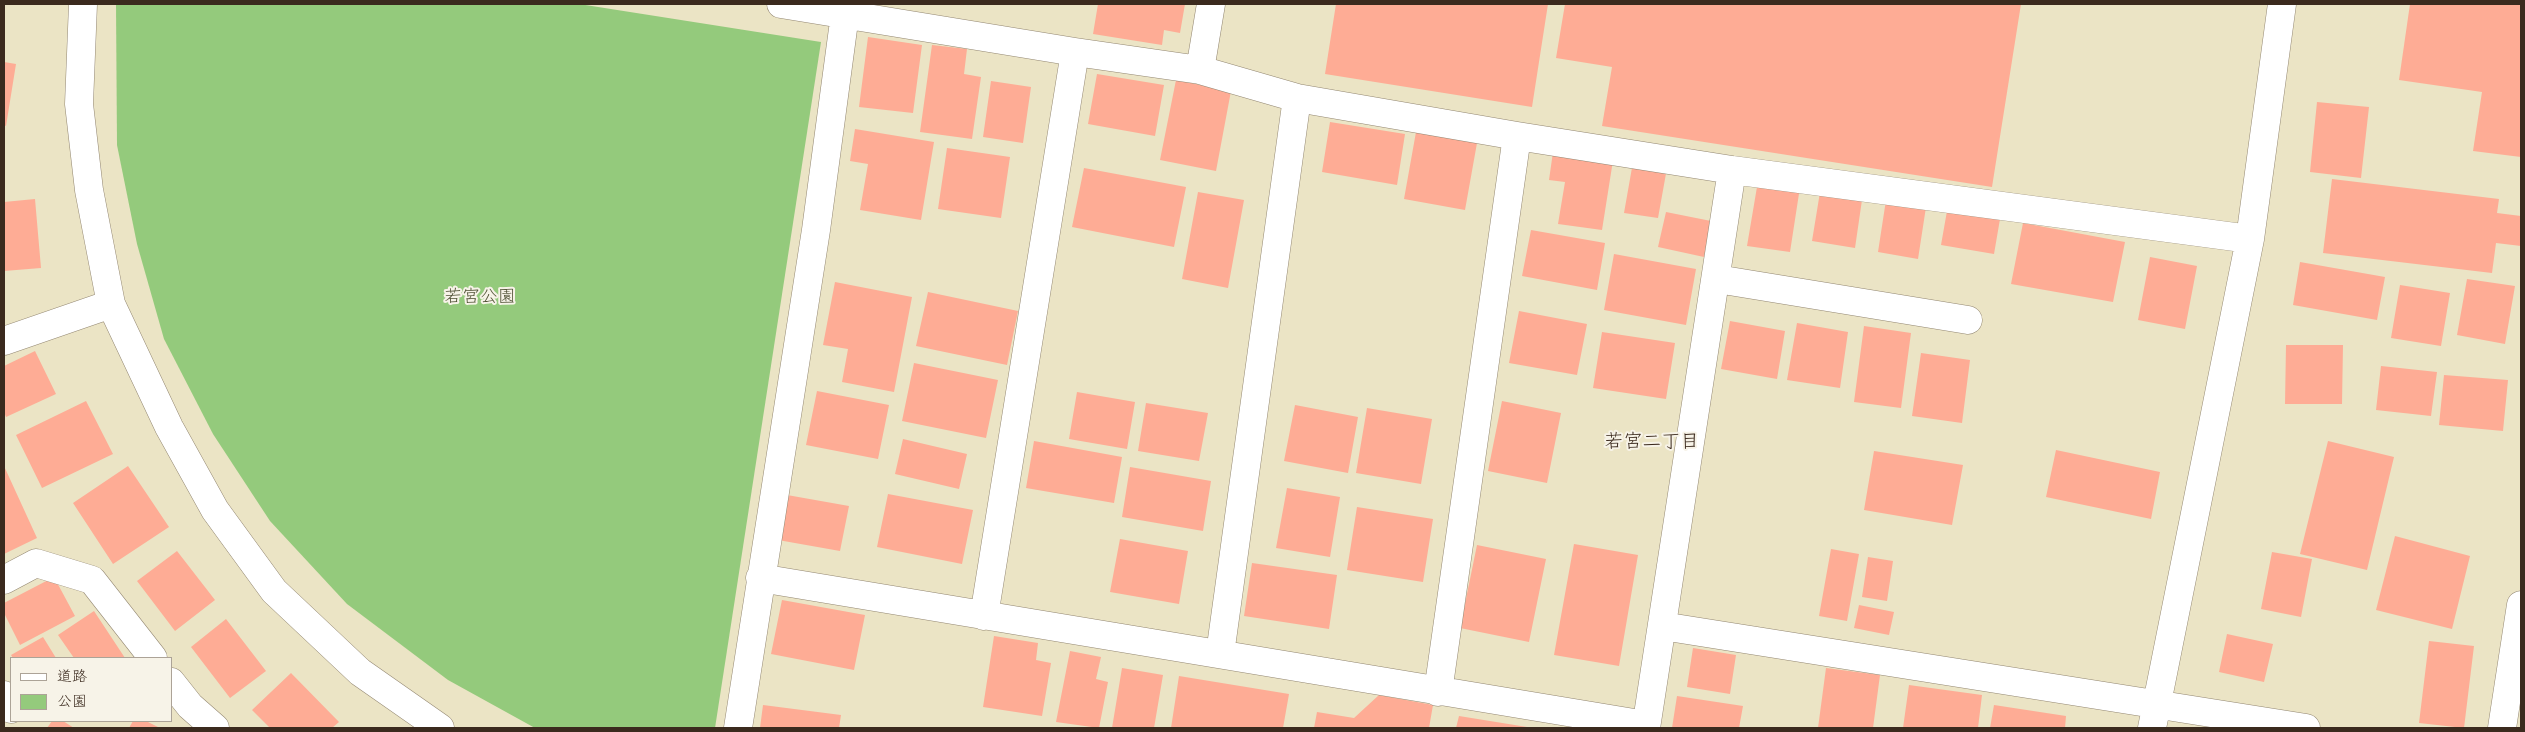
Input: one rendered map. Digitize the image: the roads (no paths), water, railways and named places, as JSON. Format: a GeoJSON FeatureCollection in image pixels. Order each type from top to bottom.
{"type":"FeatureCollection","features":[{"type":"Feature","properties":{"kind":"street"},"geometry":{"type":"LineString","coordinates":[[83,4],[79,104],[89,190],[111,304],[169,427],[215,510],[274,591],[360,672],[440,728]]}},
{"type":"Feature","properties":{"kind":"street"},"geometry":{"type":"LineString","coordinates":[[781,4],[1075,52],[1200,70],[1297,98],[1517,136],[1732,170],[2250,239]]}},
{"type":"Feature","properties":{"kind":"street"},"geometry":{"type":"LineString","coordinates":[[1200,70],[1211,4]]}},
{"type":"Feature","properties":{"kind":"street"},"geometry":{"type":"LineString","coordinates":[[2155,717],[2250,239],[2282,4]]}},
{"type":"Feature","properties":{"kind":"street"},"geometry":{"type":"LineString","coordinates":[[738,728],[816,230],[845,14]]}},
{"type":"Feature","properties":{"kind":"street"},"geometry":{"type":"LineString","coordinates":[[984,616],[1075,52]]}},
{"type":"Feature","properties":{"kind":"street"},"geometry":{"type":"LineString","coordinates":[[1220,654],[1297,98]]}},
{"type":"Feature","properties":{"kind":"street"},"geometry":{"type":"LineString","coordinates":[[1438,692],[1517,136]]}},
{"type":"Feature","properties":{"kind":"street"},"geometry":{"type":"LineString","coordinates":[[760,578],[1646,726],[1717,279],[1732,170]]}},
{"type":"Feature","properties":{"kind":"street"},"geometry":{"type":"LineString","coordinates":[[1717,279],[1968,320]]}},
{"type":"Feature","properties":{"kind":"street"},"geometry":{"type":"LineString","coordinates":[[4,341],[111,304]]}},
{"type":"Feature","properties":{"kind":"street"},"geometry":{"type":"LineString","coordinates":[[4,580],[36,563],[92,580],[152,657]]}},
{"type":"Feature","properties":{"kind":"street"},"geometry":{"type":"LineString","coordinates":[[2502,728],[2521,605]]}},
{"type":"Feature","properties":{"kind":"street"},"geometry":{"type":"LineString","coordinates":[[1662,626],[2155,717],[2306,728]]}},
{"type":"Feature","properties":{"kind":"street"},"geometry":{"type":"LineString","coordinates":[[172,683],[190,706],[215,728]]}},
{"type":"Feature","properties":{"kind":"street"},"geometry":{"type":"LineString","coordinates":[[4,695],[10,707]]}},
{"type":"Feature","properties":{"kind":"district","name":"若宮二丁目"},"geometry":{"type":"Point","coordinates":[1652,444]}},
{"type":"Feature","properties":{"kind":"park label","name":"若宮公園"},"geometry":{"type":"Point","coordinates":[480,300]}}]}
